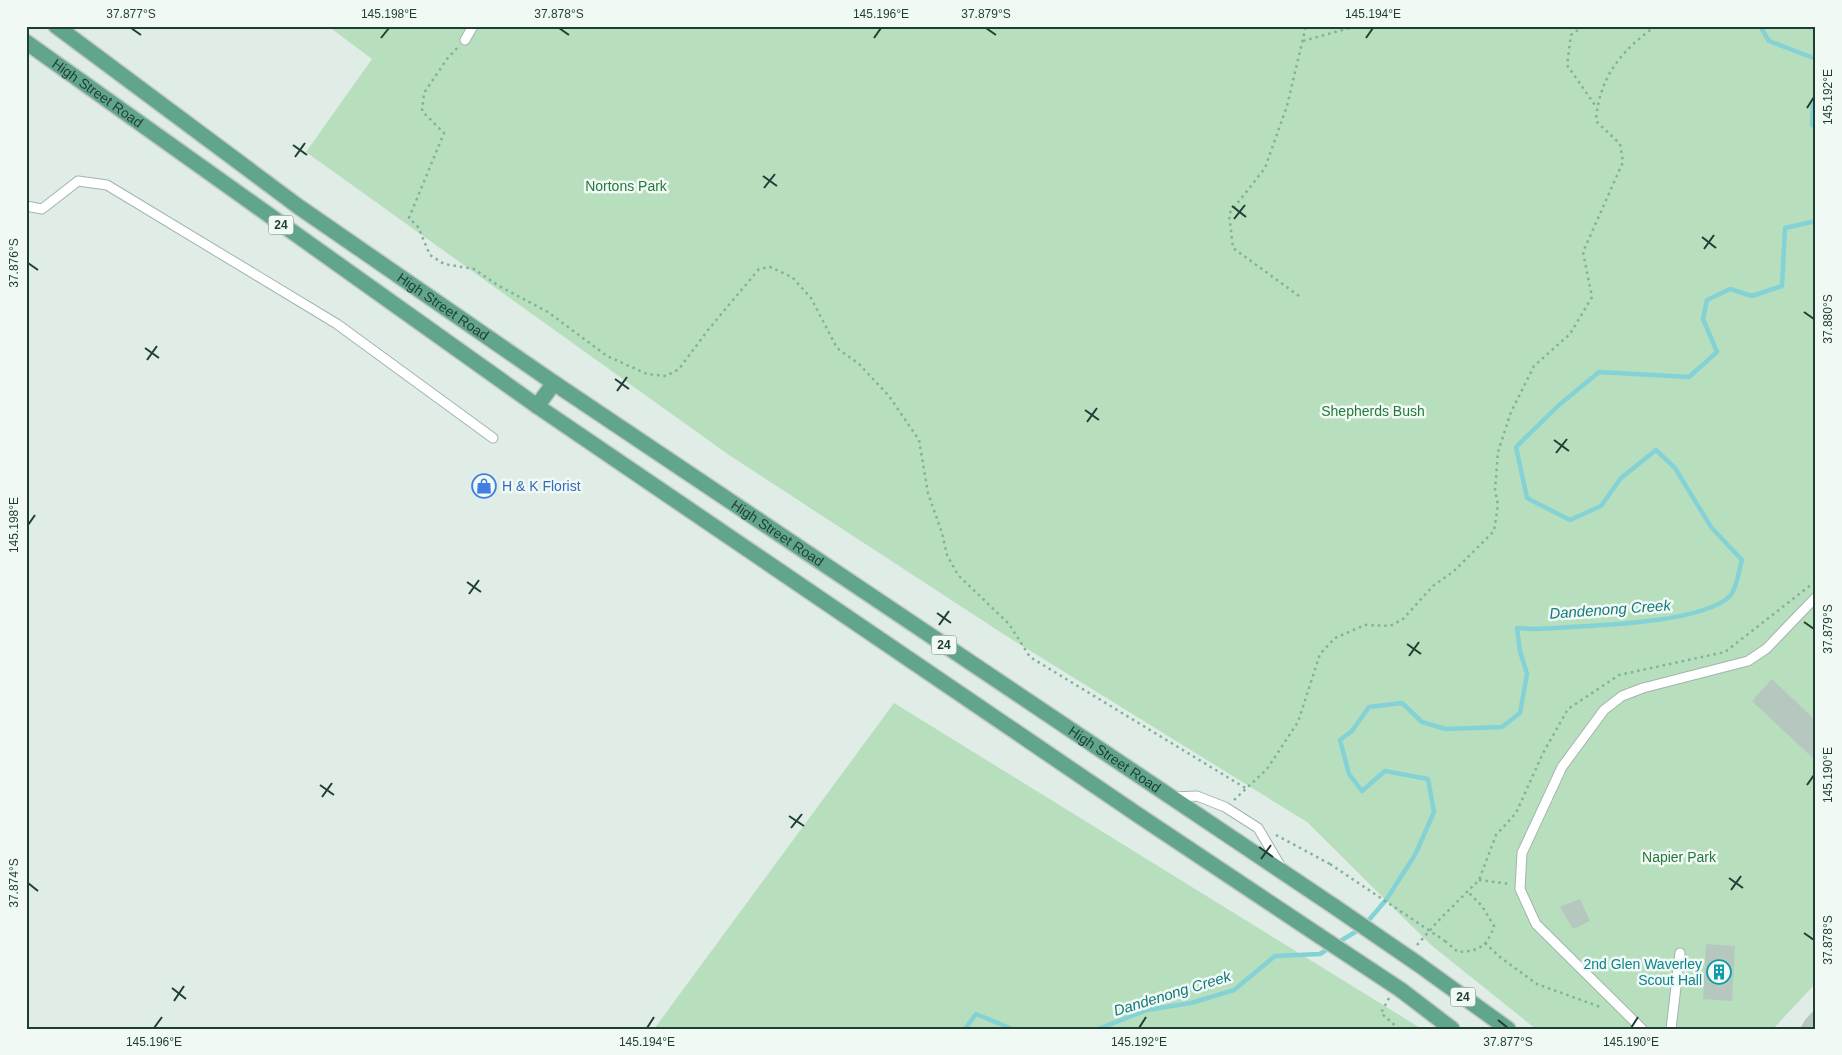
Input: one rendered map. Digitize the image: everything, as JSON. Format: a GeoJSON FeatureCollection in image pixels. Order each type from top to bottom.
{"type":"FeatureCollection","features":[{"type":"Feature","properties":{"kind":"main road","name":"High Street Road"},"geometry":{"type":"LineString","coordinates":[[56,26],[299,207],[554,383],[1335,907],[1508,1029]]}},
{"type":"Feature","properties":{"kind":"main road","name":"High Street Road"},"geometry":{"type":"LineString","coordinates":[[26,42],[537,406],[1141,817],[1401,990],[1452,1029]]}},
{"type":"Feature","properties":{"kind":"main road"},"geometry":{"type":"LineString","coordinates":[[537,406],[554,383]]}},
{"type":"Feature","properties":{"kind":"lane"},"geometry":{"type":"LineString","coordinates":[[465,40],[473,26]]}},
{"type":"Feature","properties":{"kind":"lane"},"geometry":{"type":"LineString","coordinates":[[26,206],[42,208],[78,181],[107,185],[338,324],[493,438]]}},
{"type":"Feature","properties":{"kind":"lane"},"geometry":{"type":"LineString","coordinates":[[1642,1029],[1536,924],[1520,886],[1522,853],[1558,776],[1604,710],[1622,696],[1643,688],[1748,661],[1766,649],[1816,597]]}},
{"type":"Feature","properties":{"kind":"lane"},"geometry":{"type":"LineString","coordinates":[[1172,797],[1197,796],[1225,807],[1258,828],[1285,874]]}},
{"type":"Feature","properties":{"kind":"lane"},"geometry":{"type":"LineString","coordinates":[[1671,1029],[1680,954]]}},
{"type":"Feature","properties":{"kind":"path"},"geometry":{"type":"LineString","coordinates":[[1298,296],[1233,248],[1229,214],[1265,168],[1287,106],[1306,26]]}},
{"type":"Feature","properties":{"kind":"path"},"geometry":{"type":"LineString","coordinates":[[1303,41],[1357,26]]}},
{"type":"Feature","properties":{"kind":"path"},"geometry":{"type":"LineString","coordinates":[[1584,26],[1571,35],[1567,65],[1597,108]]}},
{"type":"Feature","properties":{"kind":"path"},"geometry":{"type":"LineString","coordinates":[[1225,807],[1247,790],[1267,769],[1298,722],[1320,654],[1335,638],[1365,626],[1390,626],[1403,619],[1418,605],[1434,585],[1453,572],[1494,531],[1498,505],[1495,490],[1498,452],[1511,412],[1534,366],[1570,334],[1592,297],[1583,252],[1623,162],[1620,144],[1596,122],[1598,100],[1605,81],[1620,58],[1637,39],[1656,26]]}},
{"type":"Feature","properties":{"kind":"path"},"geometry":{"type":"LineString","coordinates":[[465,40],[447,59],[424,93],[422,111],[444,133],[409,218],[418,227],[430,255],[444,264],[474,269],[499,286],[548,312],[607,356],[647,374],[666,376],[679,369],[708,330],[759,269],[770,267],[792,276],[811,298],[837,348],[859,364],[889,396],[919,440],[928,493],[947,555],[958,575],[1009,624],[1030,657],[1247,790]]}},
{"type":"Feature","properties":{"kind":"path"},"geometry":{"type":"LineString","coordinates":[[1258,828],[1276,835],[1330,864],[1445,941],[1458,952],[1476,951],[1489,940],[1494,926],[1482,906],[1468,892]]}},
{"type":"Feature","properties":{"kind":"path"},"geometry":{"type":"LineString","coordinates":[[1479,880],[1520,886]]}},
{"type":"Feature","properties":{"kind":"path"},"geometry":{"type":"LineString","coordinates":[[1485,944],[1500,958],[1537,984],[1610,1013]]}},
{"type":"Feature","properties":{"kind":"green space","name":"Shepherds Bush"},"geometry":{"type":"Polygon","coordinates":[[[328,26],[1816,26],[1816,983],[1773,1029],[1536,1029],[1431,945],[1307,822],[1011,639],[729,455],[306,152],[372,59],[328,26]]]}},
{"type":"Feature","properties":{"kind":"green space"},"geometry":{"type":"Polygon","coordinates":[[[894,703],[1422,1029],[654,1029],[894,703]]]}},
{"type":"Feature","properties":{"kind":"building"},"geometry":{"type":"Polygon","coordinates":[[[1772,679],[1816,721],[1816,761],[1752,701],[1772,679]]]}},
{"type":"Feature","properties":{"kind":"building"},"geometry":{"type":"Polygon","coordinates":[[[1580,899],[1590,921],[1573,929],[1560,907],[1580,899]]]}},
{"type":"Feature","properties":{"kind":"building","name":"2nd Glen Waverley Scout Hall"},"geometry":{"type":"Polygon","coordinates":[[[1706,944],[1735,946],[1732,1001],[1703,999],[1706,944]]]}},
{"type":"Feature","properties":{"kind":"building"},"geometry":{"type":"Polygon","coordinates":[[[1816,1008],[1816,1029],[1800,1029],[1805,1020],[1816,1008]]]}},
{"type":"Feature","properties":{"kind":"waterway","name":"Dandenong Creek"},"geometry":{"type":"LineString","coordinates":[[1760,26],[1769,41],[1816,59]]}},
{"type":"Feature","properties":{"kind":"waterway","name":"Dandenong Creek"},"geometry":{"type":"LineString","coordinates":[[1816,100],[1813,106],[1812,125],[1816,127]]}},
{"type":"Feature","properties":{"kind":"waterway","name":"Dandenong Creek"},"geometry":{"type":"LineString","coordinates":[[1337,943],[1362,928],[1386,900],[1415,855],[1434,812],[1428,779],[1385,771],[1362,791],[1349,774],[1340,740],[1352,731],[1369,707],[1402,703],[1422,722],[1446,729],[1502,727],[1520,713],[1527,674],[1520,651],[1517,628],[1535,629],[1608,625],[1667,618],[1715,606],[1732,593],[1742,560],[1711,527],[1675,468],[1656,450],[1621,478],[1601,506],[1570,520],[1527,498],[1516,447],[1559,405],[1599,372],[1689,377],[1717,352],[1703,319],[1707,300],[1730,289],[1752,296],[1782,286],[1785,228],[1816,221]]}},
{"type":"Feature","properties":{"kind":"waterway","name":"Dandenong Creek"},"geometry":{"type":"LineString","coordinates":[[1098,1029],[1147,1010],[1191,1003],[1234,990],[1275,956],[1320,954],[1331,947]]}},
{"type":"Feature","properties":{"kind":"waterway","name":"Dandenong Creek"},"geometry":{"type":"LineString","coordinates":[[965,1029],[976,1014],[1012,1029]]}},
{"type":"Feature","properties":{"kind":"place","name":"H & K Florist"},"geometry":{"type":"Point","coordinates":[484,486]}},
{"type":"Feature","properties":{"kind":"place","name":"2nd Glen Waverley Scout Hall"},"geometry":{"type":"Point","coordinates":[1719,972]}},
{"type":"Feature","properties":{"kind":"park label","name":"Nortons Park"},"geometry":{"type":"Point","coordinates":[626,186]}},
{"type":"Feature","properties":{"kind":"park label","name":"Napier Park"},"geometry":{"type":"Point","coordinates":[1679,857]}}]}
